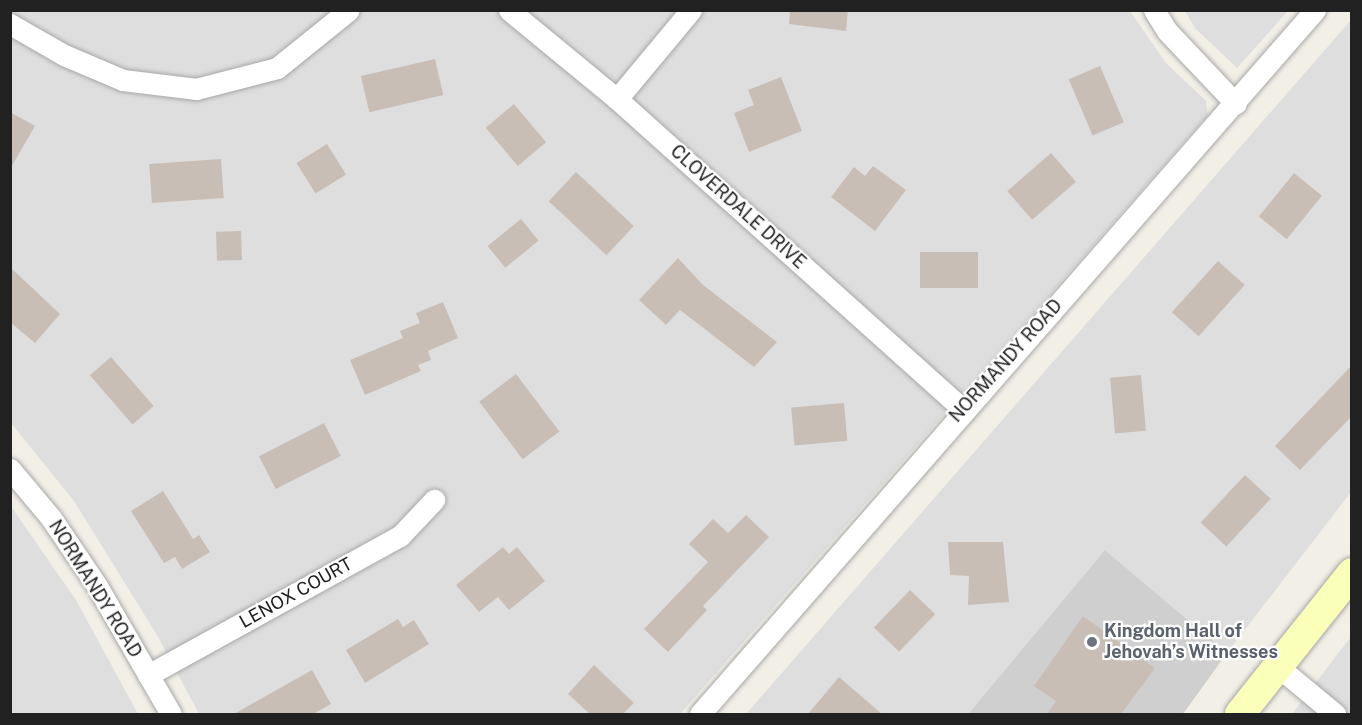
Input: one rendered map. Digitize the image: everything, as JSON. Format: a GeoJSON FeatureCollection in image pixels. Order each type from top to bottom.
{"type":"FeatureCollection","features":[{"type":"Feature","properties":{"kind":"main road"},"geometry":{"type":"LineString","coordinates":[[1240,714],[1352,573]]}},
{"type":"Feature","properties":{"kind":"street"},"geometry":{"type":"LineString","coordinates":[[10,24],[64,55],[123,80],[196,89],[277,68],[349,10]]}},
{"type":"Feature","properties":{"kind":"street","name":"CLOVERDALE DRIVE"},"geometry":{"type":"LineString","coordinates":[[509,10],[617,99],[963,409]]}},
{"type":"Feature","properties":{"kind":"street"},"geometry":{"type":"LineString","coordinates":[[617,99],[691,10]]}},
{"type":"Feature","properties":{"kind":"street"},"geometry":{"type":"LineString","coordinates":[[1154,10],[1167,31],[1236,104]]}},
{"type":"Feature","properties":{"kind":"street","name":"NORMANDY ROAD"},"geometry":{"type":"LineString","coordinates":[[700,714],[963,409],[1236,104],[1315,10]]}},
{"type":"Feature","properties":{"kind":"street","name":"NORMANDY ROAD"},"geometry":{"type":"LineString","coordinates":[[10,469],[77,557],[171,714]]}},
{"type":"Feature","properties":{"kind":"street","name":"LENOX COURT"},"geometry":{"type":"LineString","coordinates":[[148,675],[400,536],[434,501]]}},
{"type":"Feature","properties":{"kind":"street"},"geometry":{"type":"LineString","coordinates":[[1276,666],[1335,714]]}},
{"type":"Feature","properties":{"kind":"shaded area"},"geometry":{"type":"Polygon","coordinates":[[[10,11],[1130,11],[1166,63],[1206,101],[1208,115],[680,714],[199,714],[157,635],[74,501],[11,423],[10,11]]]}},
{"type":"Feature","properties":{"kind":"shaded area"},"geometry":{"type":"Polygon","coordinates":[[[1185,11],[1288,11],[1237,68],[1195,28],[1185,11]]]}},
{"type":"Feature","properties":{"kind":"shaded area"},"geometry":{"type":"Polygon","coordinates":[[[1351,20],[1351,492],[1227,653],[1105,550],[968,714],[746,714],[1351,20]]]}},
{"type":"Feature","properties":{"kind":"shaded area"},"geometry":{"type":"Polygon","coordinates":[[[10,505],[76,600],[138,714],[11,714],[10,505]]]}},
{"type":"Feature","properties":{"kind":"shaded area"},"geometry":{"type":"Polygon","coordinates":[[[1105,550],[1227,653],[1183,714],[968,714],[1105,550]]]}},
{"type":"Feature","properties":{"kind":"shaded area"},"geometry":{"type":"Polygon","coordinates":[[[1351,637],[1351,714],[1292,714],[1333,660],[1351,637]]]}},
{"type":"Feature","properties":{"kind":"building"},"geometry":{"type":"Polygon","coordinates":[[[790,10],[848,10],[846,31],[789,24],[790,10]]]}},
{"type":"Feature","properties":{"kind":"building"},"geometry":{"type":"Polygon","coordinates":[[[435,59],[443,95],[369,112],[361,76],[435,59]]]}},
{"type":"Feature","properties":{"kind":"building"},"geometry":{"type":"Polygon","coordinates":[[[1100,66],[1124,122],[1093,135],[1069,79],[1100,66]]]}},
{"type":"Feature","properties":{"kind":"building"},"geometry":{"type":"Polygon","coordinates":[[[781,77],[802,131],[749,152],[734,113],[754,105],[748,90],[781,77]]]}},
{"type":"Feature","properties":{"kind":"building"},"geometry":{"type":"Polygon","coordinates":[[[514,104],[546,142],[518,166],[486,128],[514,104]]]}},
{"type":"Feature","properties":{"kind":"building"},"geometry":{"type":"Polygon","coordinates":[[[10,112],[35,126],[10,169],[10,112]]]}},
{"type":"Feature","properties":{"kind":"building"},"geometry":{"type":"Polygon","coordinates":[[[327,144],[346,175],[316,194],[296,163],[327,144]]]}},
{"type":"Feature","properties":{"kind":"building"},"geometry":{"type":"Polygon","coordinates":[[[1051,153],[1076,182],[1032,220],[1007,191],[1051,153]]]}},
{"type":"Feature","properties":{"kind":"building"},"geometry":{"type":"Polygon","coordinates":[[[221,159],[224,198],[152,203],[149,164],[221,159]]]}},
{"type":"Feature","properties":{"kind":"building"},"geometry":{"type":"Polygon","coordinates":[[[873,166],[906,190],[875,231],[831,197],[854,167],[865,176],[873,166]]]}},
{"type":"Feature","properties":{"kind":"building"},"geometry":{"type":"Polygon","coordinates":[[[576,172],[634,226],[606,255],[549,201],[576,172]]]}},
{"type":"Feature","properties":{"kind":"building"},"geometry":{"type":"Polygon","coordinates":[[[1294,173],[1322,196],[1287,239],[1259,217],[1294,173]]]}},
{"type":"Feature","properties":{"kind":"building"},"geometry":{"type":"Polygon","coordinates":[[[521,219],[539,241],[505,268],[488,246],[521,219]]]}},
{"type":"Feature","properties":{"kind":"building"},"geometry":{"type":"Polygon","coordinates":[[[241,231],[242,260],[217,261],[216,232],[241,231]]]}},
{"type":"Feature","properties":{"kind":"building"},"geometry":{"type":"Polygon","coordinates":[[[920,252],[978,252],[978,288],[920,288],[920,252]]]}},
{"type":"Feature","properties":{"kind":"building"},"geometry":{"type":"Polygon","coordinates":[[[678,258],[703,285],[777,342],[754,367],[680,310],[666,325],[639,300],[678,258]]]}},
{"type":"Feature","properties":{"kind":"building"},"geometry":{"type":"Polygon","coordinates":[[[1218,261],[1245,285],[1199,336],[1172,312],[1218,261]]]}},
{"type":"Feature","properties":{"kind":"building"},"geometry":{"type":"Polygon","coordinates":[[[10,267],[60,314],[35,343],[10,322],[10,267]]]}},
{"type":"Feature","properties":{"kind":"building"},"geometry":{"type":"Polygon","coordinates":[[[443,302],[458,338],[428,351],[431,360],[418,365],[421,371],[365,395],[350,360],[403,338],[400,331],[420,323],[416,313],[443,302]]]}},
{"type":"Feature","properties":{"kind":"building"},"geometry":{"type":"Polygon","coordinates":[[[111,357],[154,406],[133,424],[90,375],[111,357]]]}},
{"type":"Feature","properties":{"kind":"building"},"geometry":{"type":"Polygon","coordinates":[[[1352,365],[1352,416],[1300,470],[1275,446],[1352,365]]]}},
{"type":"Feature","properties":{"kind":"building"},"geometry":{"type":"Polygon","coordinates":[[[516,374],[559,432],[523,459],[479,402],[516,374]]]}},
{"type":"Feature","properties":{"kind":"building"},"geometry":{"type":"Polygon","coordinates":[[[1141,375],[1146,431],[1115,433],[1110,378],[1141,375]]]}},
{"type":"Feature","properties":{"kind":"building"},"geometry":{"type":"Polygon","coordinates":[[[844,403],[847,441],[795,445],[791,408],[844,403]]]}},
{"type":"Feature","properties":{"kind":"building"},"geometry":{"type":"Polygon","coordinates":[[[324,423],[341,456],[276,489],[259,456],[324,423]]]}},
{"type":"Feature","properties":{"kind":"building"},"geometry":{"type":"Polygon","coordinates":[[[1245,475],[1271,499],[1226,546],[1201,523],[1245,475]]]}},
{"type":"Feature","properties":{"kind":"building"},"geometry":{"type":"Polygon","coordinates":[[[163,491],[193,539],[199,535],[210,552],[182,569],[175,557],[164,563],[131,511],[163,491]]]}},
{"type":"Feature","properties":{"kind":"building"},"geometry":{"type":"Polygon","coordinates":[[[746,515],[769,537],[703,606],[707,610],[668,652],[644,629],[708,562],[689,544],[713,519],[728,533],[746,515]]]}},
{"type":"Feature","properties":{"kind":"building"},"geometry":{"type":"Polygon","coordinates":[[[948,542],[1003,542],[1009,602],[968,605],[969,576],[950,575],[948,542]]]}},
{"type":"Feature","properties":{"kind":"building"},"geometry":{"type":"Polygon","coordinates":[[[503,547],[509,554],[517,547],[545,581],[509,610],[498,597],[479,612],[456,585],[503,547]]]}},
{"type":"Feature","properties":{"kind":"building"},"geometry":{"type":"Polygon","coordinates":[[[910,590],[935,614],[899,652],[874,627],[910,590]]]}},
{"type":"Feature","properties":{"kind":"building","name":"Kingdom Hall of Jehovah’s Witnesses"},"geometry":{"type":"Polygon","coordinates":[[[1083,616],[1155,668],[1121,714],[1047,714],[1056,701],[1034,686],[1083,616]]]}},
{"type":"Feature","properties":{"kind":"building"},"geometry":{"type":"Polygon","coordinates":[[[398,619],[403,627],[414,620],[429,644],[365,683],[346,650],[398,619]]]}},
{"type":"Feature","properties":{"kind":"building"},"geometry":{"type":"Polygon","coordinates":[[[594,665],[634,703],[623,714],[590,714],[568,694],[594,665]]]}},
{"type":"Feature","properties":{"kind":"building"},"geometry":{"type":"Polygon","coordinates":[[[312,670],[331,704],[313,714],[234,714],[312,670]]]}},
{"type":"Feature","properties":{"kind":"building"},"geometry":{"type":"Polygon","coordinates":[[[839,677],[882,714],[808,714],[839,677]]]}},
{"type":"Feature","properties":{"kind":"place","name":"Kingdom Hall of Jehovah’s Witnesses"},"geometry":{"type":"Point","coordinates":[1092,642]}}]}
